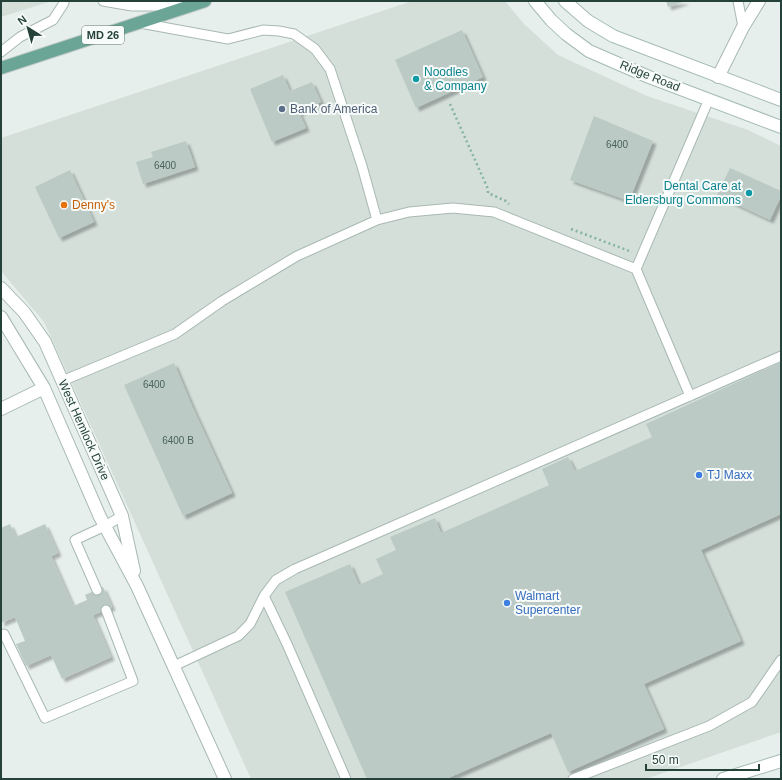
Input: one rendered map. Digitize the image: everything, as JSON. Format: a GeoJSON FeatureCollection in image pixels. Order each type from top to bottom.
{"type":"FeatureCollection","features":[{"type":"Feature","properties":{"kind":"main road","name":"MD 26"},"geometry":{"type":"LineString","coordinates":[[1,68],[205,1]]}},
{"type":"Feature","properties":{"kind":"street","name":"Ridge Road"},"geometry":{"type":"LineString","coordinates":[[535,1],[561,29],[589,51],[649,77],[781,127]]}},
{"type":"Feature","properties":{"kind":"street","name":"Ridge Road"},"geometry":{"type":"LineString","coordinates":[[565,1],[588,21],[613,36],[781,100]]}},
{"type":"Feature","properties":{"kind":"street"},"geometry":{"type":"LineString","coordinates":[[718,77],[743,27],[759,1]]}},
{"type":"Feature","properties":{"kind":"street","name":"West Hemlock Drive"},"geometry":{"type":"LineString","coordinates":[[1,288],[24,312],[45,342],[122,516],[137,586]]}},
{"type":"Feature","properties":{"kind":"street","name":"West Hemlock Drive"},"geometry":{"type":"LineString","coordinates":[[1,318],[44,388],[105,526],[137,586],[225,779]]}},
{"type":"Feature","properties":{"kind":"street"},"geometry":{"type":"LineString","coordinates":[[1,409],[44,388]]}},
{"type":"Feature","properties":{"kind":"street"},"geometry":{"type":"LineString","coordinates":[[723,779],[781,761]]}},
{"type":"Feature","properties":{"kind":"lane"},"geometry":{"type":"LineString","coordinates":[[1,52],[20,36],[53,20],[64,1]]}},
{"type":"Feature","properties":{"kind":"lane"},"geometry":{"type":"LineString","coordinates":[[103,1],[132,6],[191,6]]}},
{"type":"Feature","properties":{"kind":"lane"},"geometry":{"type":"LineString","coordinates":[[738,1],[743,27]]}},
{"type":"Feature","properties":{"kind":"lane"},"geometry":{"type":"LineString","coordinates":[[139,23],[228,39],[263,30],[279,31],[294,34],[315,49],[330,69],[362,166],[377,220]]}},
{"type":"Feature","properties":{"kind":"lane"},"geometry":{"type":"LineString","coordinates":[[690,396],[636,269],[709,99]]}},
{"type":"Feature","properties":{"kind":"lane"},"geometry":{"type":"LineString","coordinates":[[62,381],[175,334],[222,301],[297,256],[377,220],[409,212],[453,208],[494,212],[636,269]]}},
{"type":"Feature","properties":{"kind":"lane"},"geometry":{"type":"LineString","coordinates":[[174,666],[238,636],[250,624],[264,596],[276,580],[296,569],[781,356]]}},
{"type":"Feature","properties":{"kind":"lane"},"geometry":{"type":"LineString","coordinates":[[97,590],[74,540],[105,526],[122,516]]}},
{"type":"Feature","properties":{"kind":"lane"},"geometry":{"type":"LineString","coordinates":[[264,596],[287,644],[346,779]]}},
{"type":"Feature","properties":{"kind":"lane"},"geometry":{"type":"LineString","coordinates":[[4,634],[44,718],[133,681],[106,610]]}},
{"type":"Feature","properties":{"kind":"lane"},"geometry":{"type":"LineString","coordinates":[[573,779],[709,726],[752,702],[781,660]]}},
{"type":"Feature","properties":{"kind":"path"},"geometry":{"type":"LineString","coordinates":[[450,104],[488,192],[506,201],[509,205]]}},
{"type":"Feature","properties":{"kind":"path"},"geometry":{"type":"LineString","coordinates":[[566,226],[641,255]]}},
{"type":"Feature","properties":{"kind":"shaded area"},"geometry":{"type":"Polygon","coordinates":[[[1,1],[52,1],[1,17],[1,1]]]}},
{"type":"Feature","properties":{"kind":"shaded area"},"geometry":{"type":"Polygon","coordinates":[[[412,1],[505,1],[524,24],[558,55],[647,96],[748,130],[781,146],[781,732],[646,779],[251,779],[44,322],[1,271],[1,138],[412,1]]]}},
{"type":"Feature","properties":{"kind":"building"},"geometry":{"type":"Polygon","coordinates":[[[666,1],[686,1],[668,7],[666,1]]]}},
{"type":"Feature","properties":{"kind":"building"},"geometry":{"type":"Polygon","coordinates":[[[462,30],[483,77],[416,108],[395,60],[462,30]]]}},
{"type":"Feature","properties":{"kind":"building","name":"Bank of America"},"geometry":{"type":"Polygon","coordinates":[[[283,75],[290,91],[312,82],[321,102],[299,112],[306,128],[272,142],[250,89],[283,75]]]}},
{"type":"Feature","properties":{"kind":"building"},"geometry":{"type":"Polygon","coordinates":[[[594,116],[653,141],[629,201],[570,180],[594,116]]]}},
{"type":"Feature","properties":{"kind":"building"},"geometry":{"type":"Polygon","coordinates":[[[186,141],[195,167],[143,184],[136,162],[153,157],[151,152],[186,141]]]}},
{"type":"Feature","properties":{"kind":"building","name":"Dental Care at Eldersburg Commons"},"geometry":{"type":"Polygon","coordinates":[[[730,168],[781,191],[781,196],[770,220],[717,195],[730,168]]]}},
{"type":"Feature","properties":{"kind":"building","name":"Denny's"},"geometry":{"type":"Polygon","coordinates":[[[70,170],[94,222],[59,238],[35,187],[70,170]]]}},
{"type":"Feature","properties":{"kind":"building","name":"Walmart Supercenter"},"geometry":{"type":"Polygon","coordinates":[[[781,362],[781,514],[701,550],[741,641],[644,684],[664,729],[568,772],[551,733],[446,779],[367,779],[285,592],[350,564],[359,585],[383,574],[376,559],[396,550],[390,537],[435,518],[441,533],[549,485],[542,469],[568,457],[575,471],[652,437],[646,424],[781,362]]]}},
{"type":"Feature","properties":{"kind":"building"},"geometry":{"type":"Polygon","coordinates":[[[174,363],[232,493],[183,516],[124,385],[174,363]]]}},
{"type":"Feature","properties":{"kind":"building"},"geometry":{"type":"Polygon","coordinates":[[[10,524],[16,537],[45,524],[58,553],[51,556],[73,606],[87,600],[85,595],[103,587],[112,607],[93,615],[111,657],[62,679],[51,655],[26,666],[16,644],[25,641],[15,617],[1,623],[1,528],[10,524]]]}},
{"type":"Feature","properties":{"kind":"place","name":"Noodles & Company"},"geometry":{"type":"Point","coordinates":[416,79]}},
{"type":"Feature","properties":{"kind":"place","name":"Bank of America"},"geometry":{"type":"Point","coordinates":[282,109]}},
{"type":"Feature","properties":{"kind":"place","name":"Dental Care at Eldersburg Commons"},"geometry":{"type":"Point","coordinates":[749,193]}},
{"type":"Feature","properties":{"kind":"place","name":"Denny's"},"geometry":{"type":"Point","coordinates":[64,205]}},
{"type":"Feature","properties":{"kind":"place","name":"TJ Maxx"},"geometry":{"type":"Point","coordinates":[699,475]}},
{"type":"Feature","properties":{"kind":"place","name":"Walmart Supercenter"},"geometry":{"type":"Point","coordinates":[507,603]}}]}
